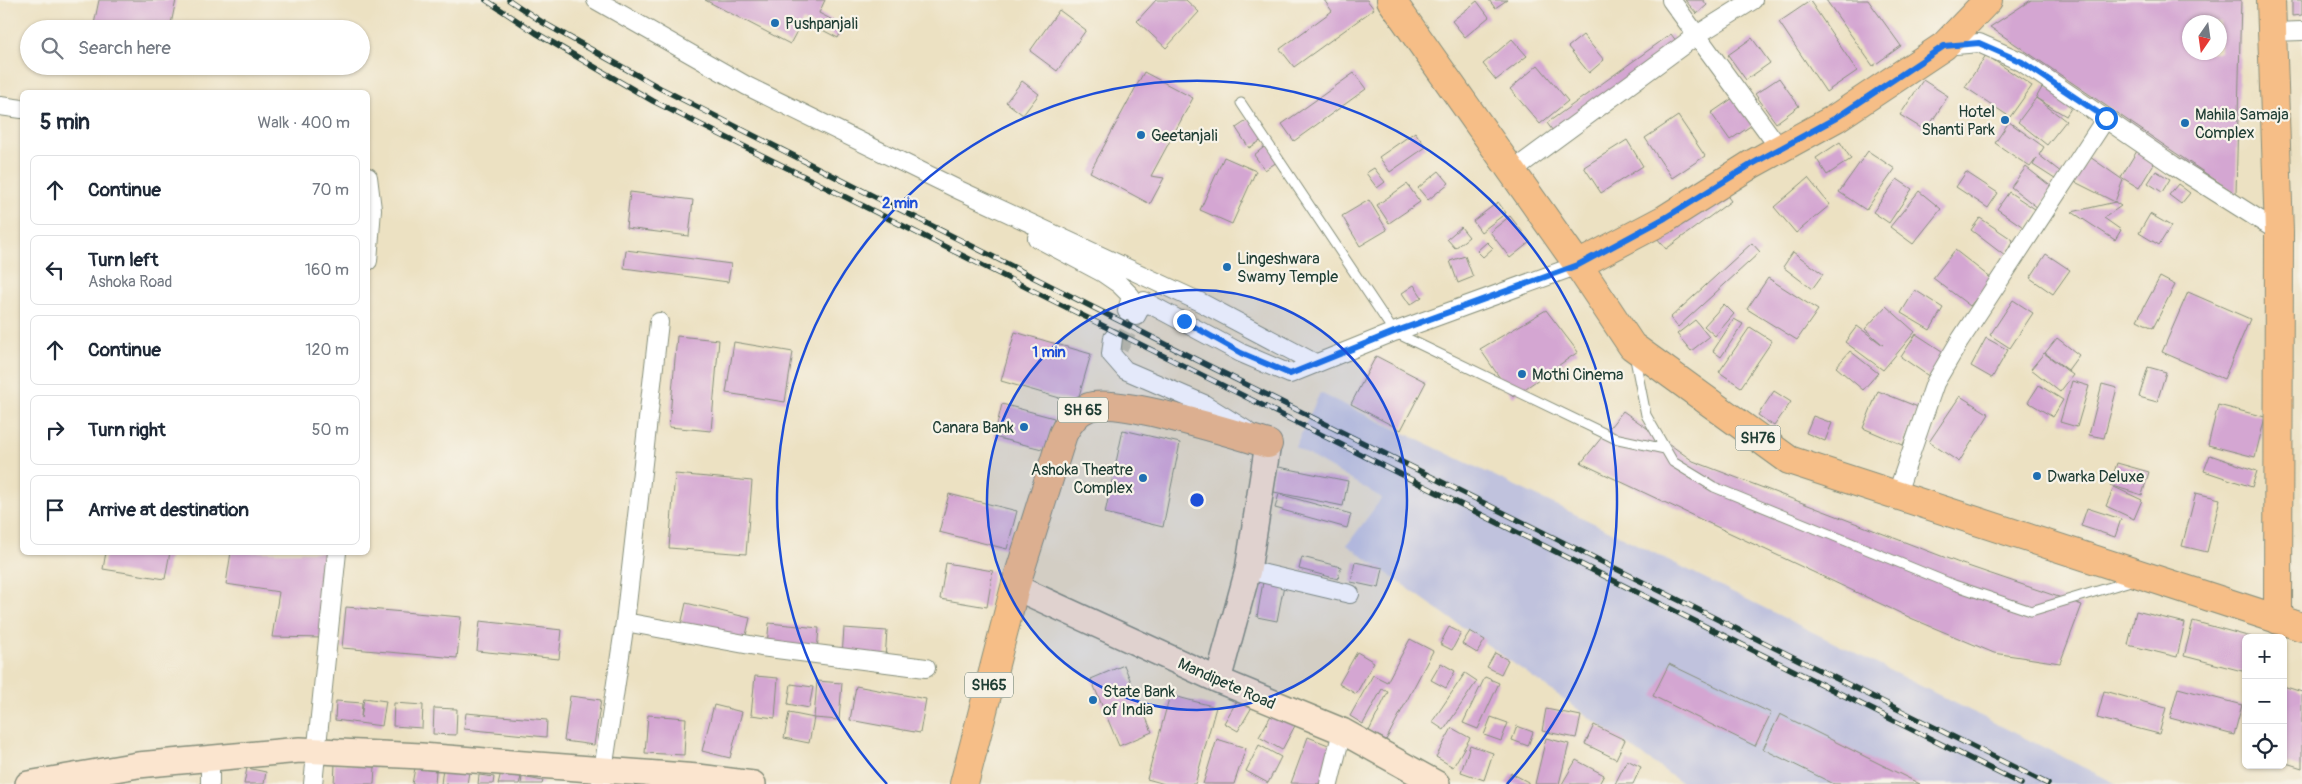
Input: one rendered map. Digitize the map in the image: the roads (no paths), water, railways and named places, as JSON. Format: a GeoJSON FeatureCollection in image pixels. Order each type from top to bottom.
{"type":"FeatureCollection","features":[{"type":"Feature","properties":{"kind":"main road","name":"SH76"},"geometry":{"type":"LineString","coordinates":[[1391,0],[1578,265],[1632,346],[1789,460],[2144,578],[2290,624]]}},
{"type":"Feature","properties":{"kind":"main road"},"geometry":{"type":"LineString","coordinates":[[1578,265],[1665,218],[1780,149],[1836,118],[1944,46],[1988,0]]}},
{"type":"Feature","properties":{"kind":"main road"},"geometry":{"type":"LineString","coordinates":[[2271,0],[2290,624]]}},
{"type":"Feature","properties":{"kind":"main road","name":"SH 65"},"geometry":{"type":"LineString","coordinates":[[1015,587],[1063,434],[1068,422],[1078,413],[1090,407],[1103,405],[1135,409],[1266,443]]}},
{"type":"Feature","properties":{"kind":"main road","name":"SH65"},"geometry":{"type":"LineString","coordinates":[[964,784],[1015,587]]}},
{"type":"Feature","properties":{"kind":"street"},"geometry":{"type":"LineString","coordinates":[[596,0],[747,86],[1037,226],[1200,302],[1315,363]]}},
{"type":"Feature","properties":{"kind":"street"},"geometry":{"type":"LineString","coordinates":[[1671,0],[1780,149]]}},
{"type":"Feature","properties":{"kind":"street"},"geometry":{"type":"LineString","coordinates":[[1512,171],[1697,35],[1753,0]]}},
{"type":"Feature","properties":{"kind":"street"},"geometry":{"type":"LineString","coordinates":[[2272,32],[2302,32]]}},
{"type":"Feature","properties":{"kind":"street"},"geometry":{"type":"LineString","coordinates":[[1944,46],[1979,43],[2022,62],[2106,118],[2173,166],[2279,232]]}},
{"type":"Feature","properties":{"kind":"street"},"geometry":{"type":"LineString","coordinates":[[0,106],[20,109]]}},
{"type":"Feature","properties":{"kind":"street"},"geometry":{"type":"LineString","coordinates":[[1896,496],[1935,382],[1958,342],[2106,118]]}},
{"type":"Feature","properties":{"kind":"street"},"geometry":{"type":"LineString","coordinates":[[370,193],[372,209],[370,235]]}},
{"type":"Feature","properties":{"kind":"street"},"geometry":{"type":"LineString","coordinates":[[1037,226],[1034,234],[1037,237],[1119,284],[1131,296],[1132,313],[1144,301],[1241,353],[1290,374],[1394,332],[1578,265]]}},
{"type":"Feature","properties":{"kind":"street"},"geometry":{"type":"LineString","coordinates":[[603,777],[625,622],[659,322]]}},
{"type":"Feature","properties":{"kind":"street"},"geometry":{"type":"LineString","coordinates":[[1116,343],[1111,354],[1125,370],[1204,404],[1266,443],[1248,570],[1218,680]]}},
{"type":"Feature","properties":{"kind":"street"},"geometry":{"type":"LineString","coordinates":[[314,784],[337,555]]}},
{"type":"Feature","properties":{"kind":"street"},"geometry":{"type":"LineString","coordinates":[[1248,570],[1350,594]]}},
{"type":"Feature","properties":{"kind":"street","name":"Mandipete Road"},"geometry":{"type":"LineString","coordinates":[[1015,587],[1218,680],[1342,731],[1437,784]]}},
{"type":"Feature","properties":{"kind":"street"},"geometry":{"type":"LineString","coordinates":[[625,622],[760,647],[926,668]]}},
{"type":"Feature","properties":{"kind":"street"},"geometry":{"type":"LineString","coordinates":[[1329,784],[1342,731]]}},
{"type":"Feature","properties":{"kind":"street"},"geometry":{"type":"LineString","coordinates":[[28,784],[138,765],[300,750],[603,777],[698,777],[752,784]]}},
{"type":"Feature","properties":{"kind":"street"},"geometry":{"type":"LineString","coordinates":[[210,759],[210,784]]}},
{"type":"Feature","properties":{"kind":"lane"},"geometry":{"type":"LineString","coordinates":[[1241,103],[1394,332],[1614,438],[1665,449]]}},
{"type":"Feature","properties":{"kind":"lane"},"geometry":{"type":"LineString","coordinates":[[1632,346],[1646,415],[1665,449],[1673,462],[1714,487],[1954,585],[2031,610],[2144,578]]}},
{"type":"Feature","properties":{"kind":"tunnel"},"geometry":{"type":"LineString","coordinates":[[1119,348],[1136,316]]}},
{"type":"Feature","properties":{"kind":"railway"},"geometry":{"type":"LineString","coordinates":[[486,0],[536,33],[653,101],[2021,784]]}},
{"type":"Feature","properties":{"kind":"railway"},"geometry":{"type":"LineString","coordinates":[[509,0],[542,22],[660,88],[1191,357],[2048,784]]}},
{"type":"Feature","properties":{"kind":"place","name":"Pushpanjali"},"geometry":{"type":"Point","coordinates":[775,23]}},
{"type":"Feature","properties":{"kind":"place","name":"Hotel Shanti Park"},"geometry":{"type":"Point","coordinates":[2005,120]}},
{"type":"Feature","properties":{"kind":"place","name":"Mahila Samaja Complex"},"geometry":{"type":"Point","coordinates":[2185,123]}},
{"type":"Feature","properties":{"kind":"place","name":"Geetanjali"},"geometry":{"type":"Point","coordinates":[1141,135]}},
{"type":"Feature","properties":{"kind":"place","name":"Lingeshwara Swamy Temple"},"geometry":{"type":"Point","coordinates":[1227,267]}},
{"type":"Feature","properties":{"kind":"place","name":"Mothi Cinema"},"geometry":{"type":"Point","coordinates":[1522,374]}},
{"type":"Feature","properties":{"kind":"place","name":"Canara Bank"},"geometry":{"type":"Point","coordinates":[1024,427]}},
{"type":"Feature","properties":{"kind":"place","name":"Dwarka Deluxe"},"geometry":{"type":"Point","coordinates":[2037,476]}},
{"type":"Feature","properties":{"kind":"place","name":"Ashoka Theatre Complex"},"geometry":{"type":"Point","coordinates":[1143,478]}},
{"type":"Feature","properties":{"kind":"place","name":"State Bank of India"},"geometry":{"type":"Point","coordinates":[1093,700]}}]}
